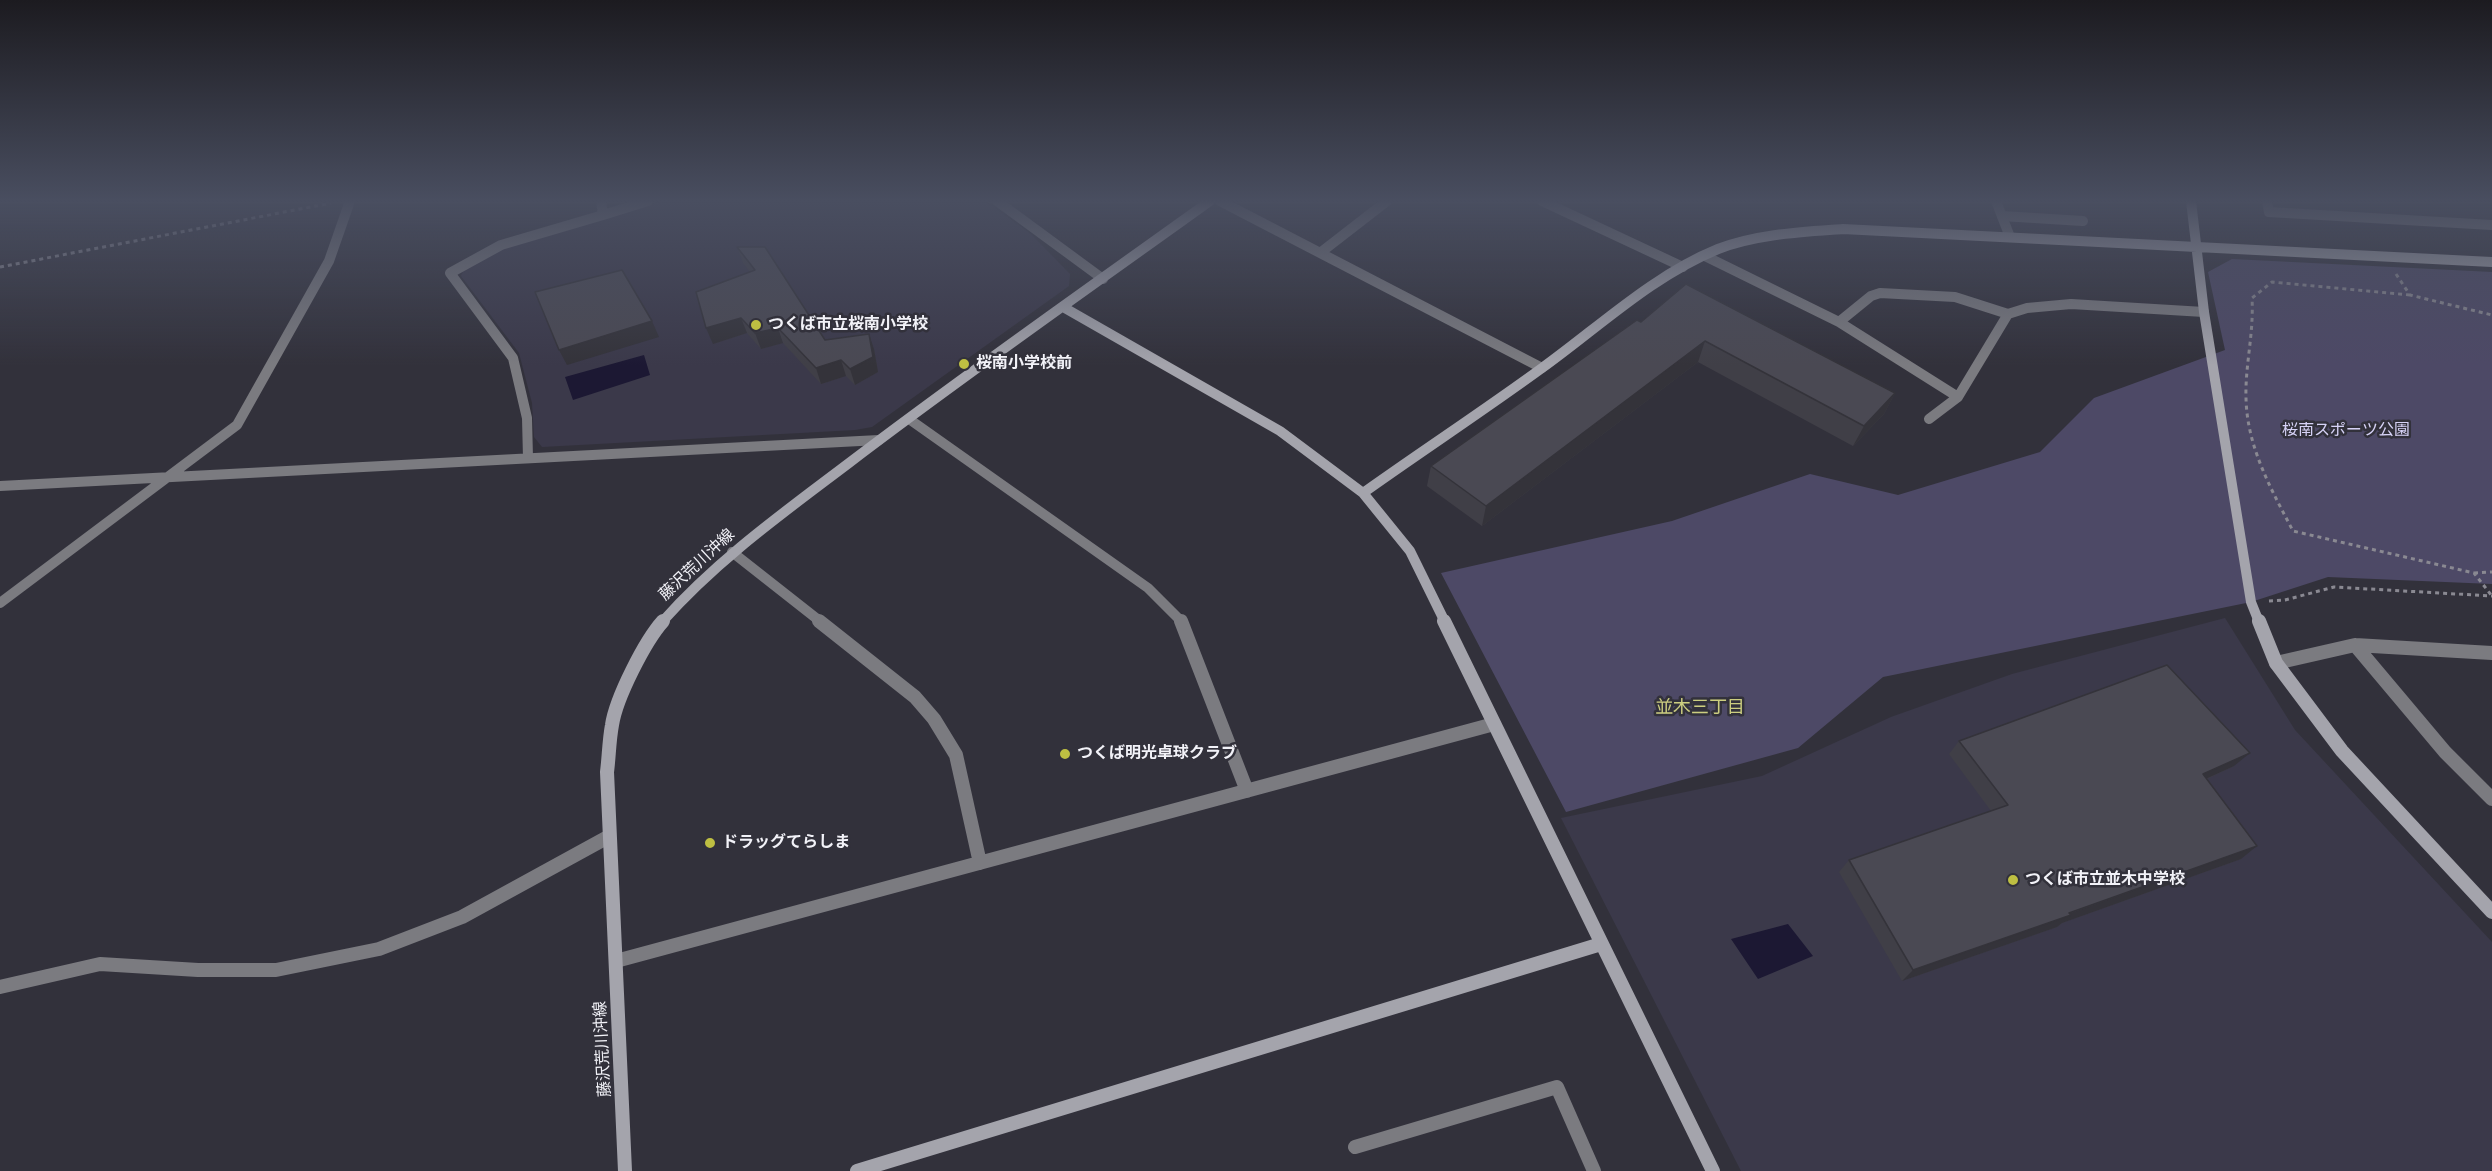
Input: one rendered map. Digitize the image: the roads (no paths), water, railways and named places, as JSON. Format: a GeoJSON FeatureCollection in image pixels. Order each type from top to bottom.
{"type":"FeatureCollection","features":[{"type":"Feature","properties":{"kind":"street"},"geometry":{"type":"LineString","coordinates":[[1,604],[237,425],[331,256]]}},
{"type":"Feature","properties":{"kind":"street"},"geometry":{"type":"LineString","coordinates":[[482,256],[450,273],[513,358],[527,418],[528,458]]}},
{"type":"Feature","properties":{"kind":"street"},"geometry":{"type":"LineString","coordinates":[[1072,256],[1103,279]]}},
{"type":"Feature","properties":{"kind":"street","name":"藤沢荒川沖線"},"geometry":{"type":"LineString","coordinates":[[625,1171],[608,837],[607,772],[612,723],[629,679],[655,630],[685,596],[732,552],[879,440],[1135,256]]}},
{"type":"Feature","properties":{"kind":"street"},"geometry":{"type":"LineString","coordinates":[[1323,256],[1542,368]]}},
{"type":"Feature","properties":{"kind":"street"},"geometry":{"type":"LineString","coordinates":[[1659,256],[1683,267]]}},
{"type":"Feature","properties":{"kind":"street"},"geometry":{"type":"LineString","coordinates":[[1363,493],[1542,368],[1641,292],[1705,256],[1839,322],[1958,397]]}},
{"type":"Feature","properties":{"kind":"street"},"geometry":{"type":"LineString","coordinates":[[2196,256],[2251,602],[2276,663],[2342,751],[2492,912]]}},
{"type":"Feature","properties":{"kind":"street"},"geometry":{"type":"LineString","coordinates":[[2366,256],[2492,262]]}},
{"type":"Feature","properties":{"kind":"street"},"geometry":{"type":"LineString","coordinates":[[1839,322],[1871,296],[1880,293],[1955,297],[2008,314],[2027,308],[2071,304],[2204,312]]}},
{"type":"Feature","properties":{"kind":"street"},"geometry":{"type":"LineString","coordinates":[[1063,307],[1280,431],[1363,493],[1410,551],[1713,1171]]}},
{"type":"Feature","properties":{"kind":"street"},"geometry":{"type":"LineString","coordinates":[[1929,419],[1958,397],[2008,314]]}},
{"type":"Feature","properties":{"kind":"street"},"geometry":{"type":"LineString","coordinates":[[909,419],[1148,588],[1184,623],[1247,790]]}},
{"type":"Feature","properties":{"kind":"street"},"geometry":{"type":"LineString","coordinates":[[0,486],[164,480],[879,440]]}},
{"type":"Feature","properties":{"kind":"street"},"geometry":{"type":"LineString","coordinates":[[732,552],[915,697],[934,719],[956,755],[980,863]]}},
{"type":"Feature","properties":{"kind":"street"},"geometry":{"type":"LineString","coordinates":[[2276,663],[2355,645],[2492,653]]}},
{"type":"Feature","properties":{"kind":"street"},"geometry":{"type":"LineString","coordinates":[[2355,645],[2445,752],[2492,799]]}},
{"type":"Feature","properties":{"kind":"street"},"geometry":{"type":"LineString","coordinates":[[616,961],[1494,724]]}},
{"type":"Feature","properties":{"kind":"street"},"geometry":{"type":"LineString","coordinates":[[0,987],[100,964],[198,970],[276,970],[379,949],[462,917],[608,837]]}},
{"type":"Feature","properties":{"kind":"street"},"geometry":{"type":"LineString","coordinates":[[857,1171],[1601,944]]}},
{"type":"Feature","properties":{"kind":"street"},"geometry":{"type":"LineString","coordinates":[[1355,1147],[1557,1087],[1594,1171]]}},
{"type":"Feature","properties":{"kind":"place","name":"つくば市立桜南小学校"},"geometry":{"type":"Point","coordinates":[756,325]}},
{"type":"Feature","properties":{"kind":"place","name":"桜南小学校前"},"geometry":{"type":"Point","coordinates":[964,364]}},
{"type":"Feature","properties":{"kind":"place","name":"つくば明光卓球クラブ"},"geometry":{"type":"Point","coordinates":[1065,754]}},
{"type":"Feature","properties":{"kind":"place","name":"ドラッグてらしま"},"geometry":{"type":"Point","coordinates":[710,843]}},
{"type":"Feature","properties":{"kind":"place","name":"つくば市立並木中学校"},"geometry":{"type":"Point","coordinates":[2013,880]}},
{"type":"Feature","properties":{"kind":"district","name":"並木三丁目"},"geometry":{"type":"Point","coordinates":[1700,708]}},
{"type":"Feature","properties":{"kind":"park label","name":"桜南スポーツ公園"},"geometry":{"type":"Point","coordinates":[2346,431]}}]}
